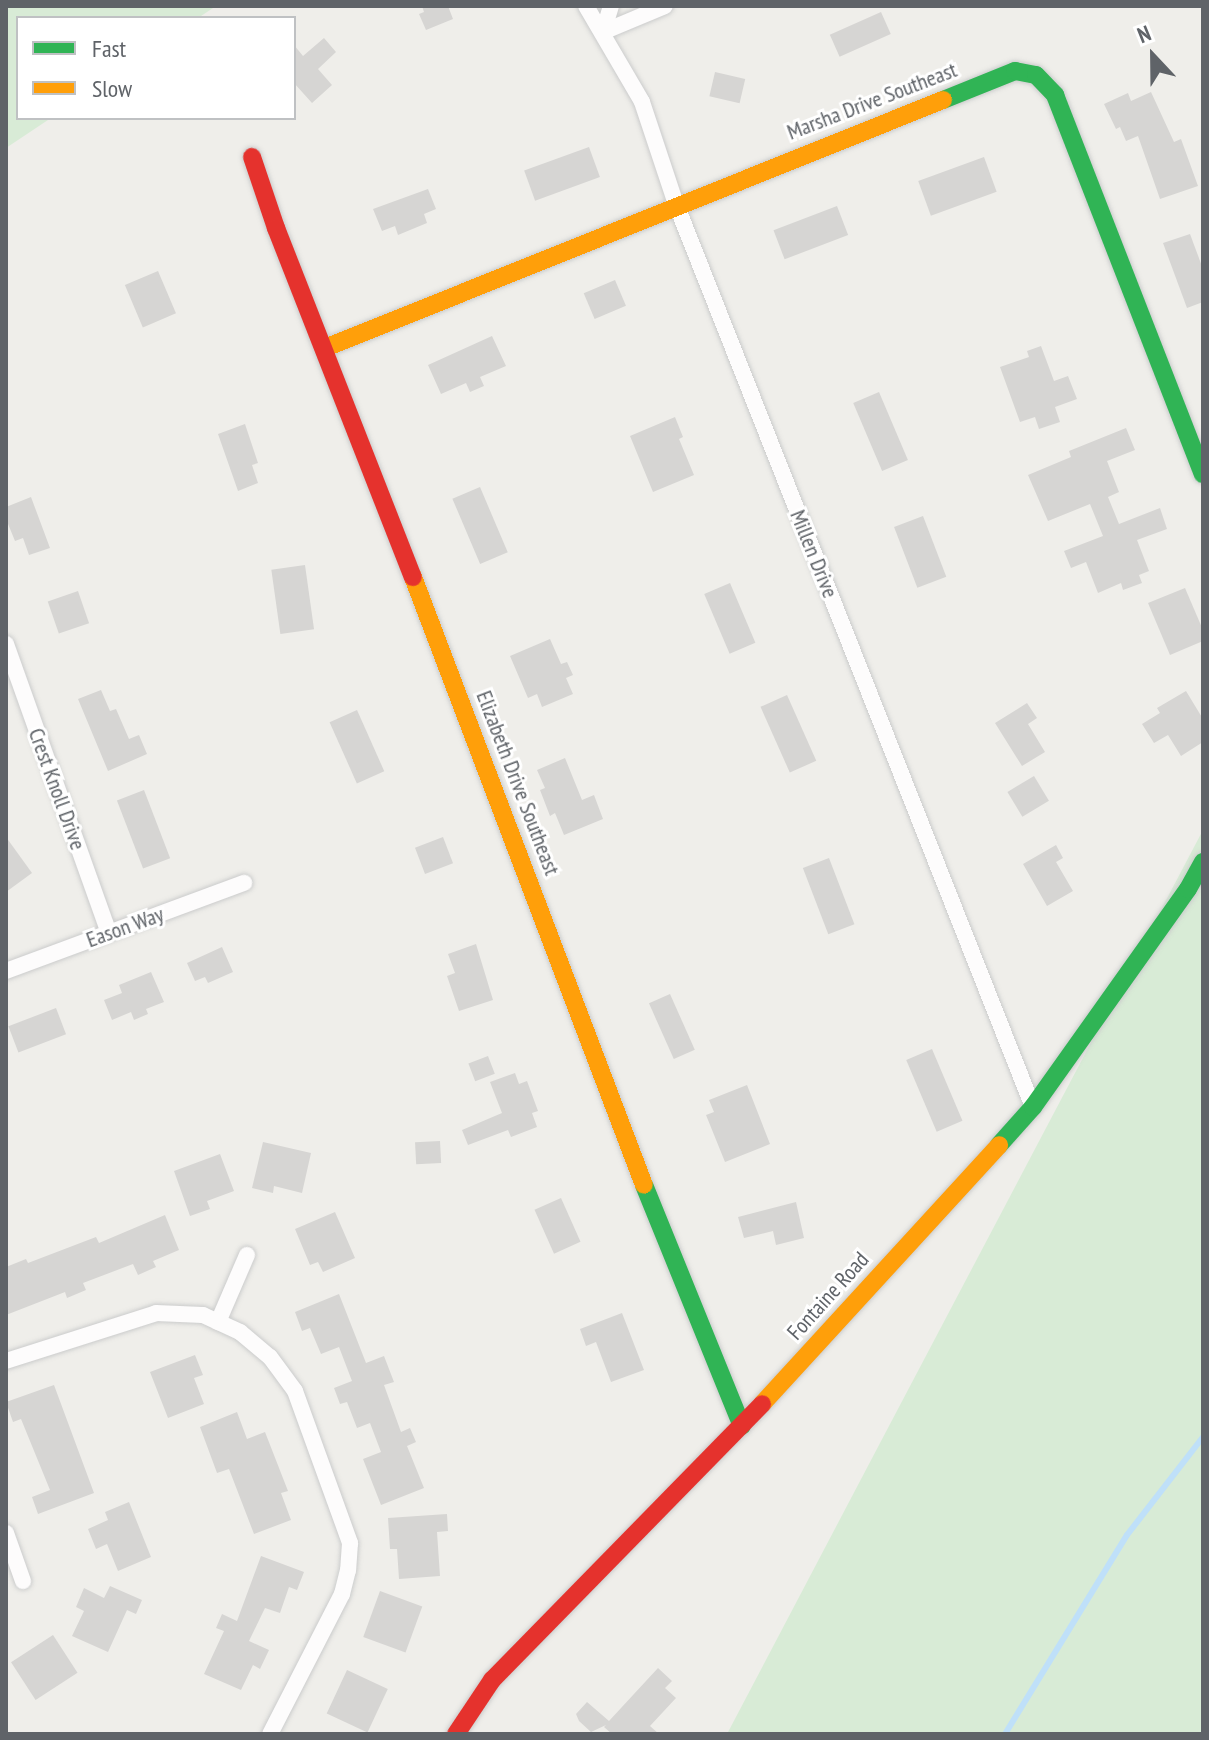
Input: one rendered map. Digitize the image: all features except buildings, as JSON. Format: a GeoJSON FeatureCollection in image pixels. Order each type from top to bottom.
{"type":"FeatureCollection","features":[{"type":"Feature","properties":{"kind":"street","name":"Millen Drive"},"geometry":{"type":"LineString","coordinates":[[586,6],[642,102],[676,204],[1033,1107]]}},
{"type":"Feature","properties":{"kind":"street"},"geometry":{"type":"LineString","coordinates":[[603,32],[611,6]]}},
{"type":"Feature","properties":{"kind":"street"},"geometry":{"type":"LineString","coordinates":[[603,32],[665,6]]}},
{"type":"Feature","properties":{"kind":"street","name":"Marsha Drive Southeast"},"geometry":{"type":"LineString","coordinates":[[325,348],[676,204],[1015,71],[1036,75],[1055,95],[1203,474]]}},
{"type":"Feature","properties":{"kind":"street","name":"Elizabeth Drive Southeast"},"geometry":{"type":"LineString","coordinates":[[252,157],[276,228],[499,797],[626,1140],[742,1426]]}},
{"type":"Feature","properties":{"kind":"street","name":"Crest Knoll Drive"},"geometry":{"type":"LineString","coordinates":[[6,644],[109,933]]}},
{"type":"Feature","properties":{"kind":"street","name":"Fontaine Road"},"geometry":{"type":"LineString","coordinates":[[456,1734],[492,1680],[742,1426],[1033,1107],[1188,889],[1203,862]]}},
{"type":"Feature","properties":{"kind":"street","name":"Eason Way"},"geometry":{"type":"LineString","coordinates":[[6,971],[244,883]]}},
{"type":"Feature","properties":{"kind":"street"},"geometry":{"type":"LineString","coordinates":[[218,1322],[247,1255]]}},
{"type":"Feature","properties":{"kind":"street"},"geometry":{"type":"LineString","coordinates":[[6,1361],[156,1313],[203,1315],[240,1332],[270,1357],[295,1391],[350,1543],[342,1594],[270,1734]]}},
{"type":"Feature","properties":{"kind":"street"},"geometry":{"type":"LineString","coordinates":[[6,1533],[23,1581]]}},
{"type":"Feature","properties":{"kind":"green space"},"geometry":{"type":"Polygon","coordinates":[[[6,6],[216,6],[201,16],[16,16],[16,120],[48,120],[6,148],[6,6]]]}},
{"type":"Feature","properties":{"kind":"green space"},"geometry":{"type":"Polygon","coordinates":[[[1203,830],[1203,1734],[727,1734],[879,1445],[1203,830]]]}},
{"type":"Feature","properties":{"kind":"waterway"},"geometry":{"type":"LineString","coordinates":[[1005,1734],[1127,1535],[1203,1437]]}},
{"type":"Feature","properties":{"kind":"traffic: fast"},"geometry":{"type":"LineString","coordinates":[[943,100],[1015,71],[1036,75],[1055,95],[1203,474]]}},
{"type":"Feature","properties":{"kind":"traffic: fast"},"geometry":{"type":"LineString","coordinates":[[999,1145],[1033,1107],[1188,889],[1203,862]]}},
{"type":"Feature","properties":{"kind":"traffic: fast"},"geometry":{"type":"LineString","coordinates":[[644,1185],[742,1426]]}},
{"type":"Feature","properties":{"kind":"traffic: slow"},"geometry":{"type":"LineString","coordinates":[[325,348],[943,100]]}},
{"type":"Feature","properties":{"kind":"traffic: slow"},"geometry":{"type":"LineString","coordinates":[[413,577],[644,1185]]}},
{"type":"Feature","properties":{"kind":"traffic: slow"},"geometry":{"type":"LineString","coordinates":[[762,1404],[999,1145]]}},
{"type":"Feature","properties":{"kind":"traffic: jam"},"geometry":{"type":"LineString","coordinates":[[252,157],[276,228],[413,577]]}},
{"type":"Feature","properties":{"kind":"traffic: jam"},"geometry":{"type":"LineString","coordinates":[[456,1734],[492,1680],[762,1404]]}}]}
